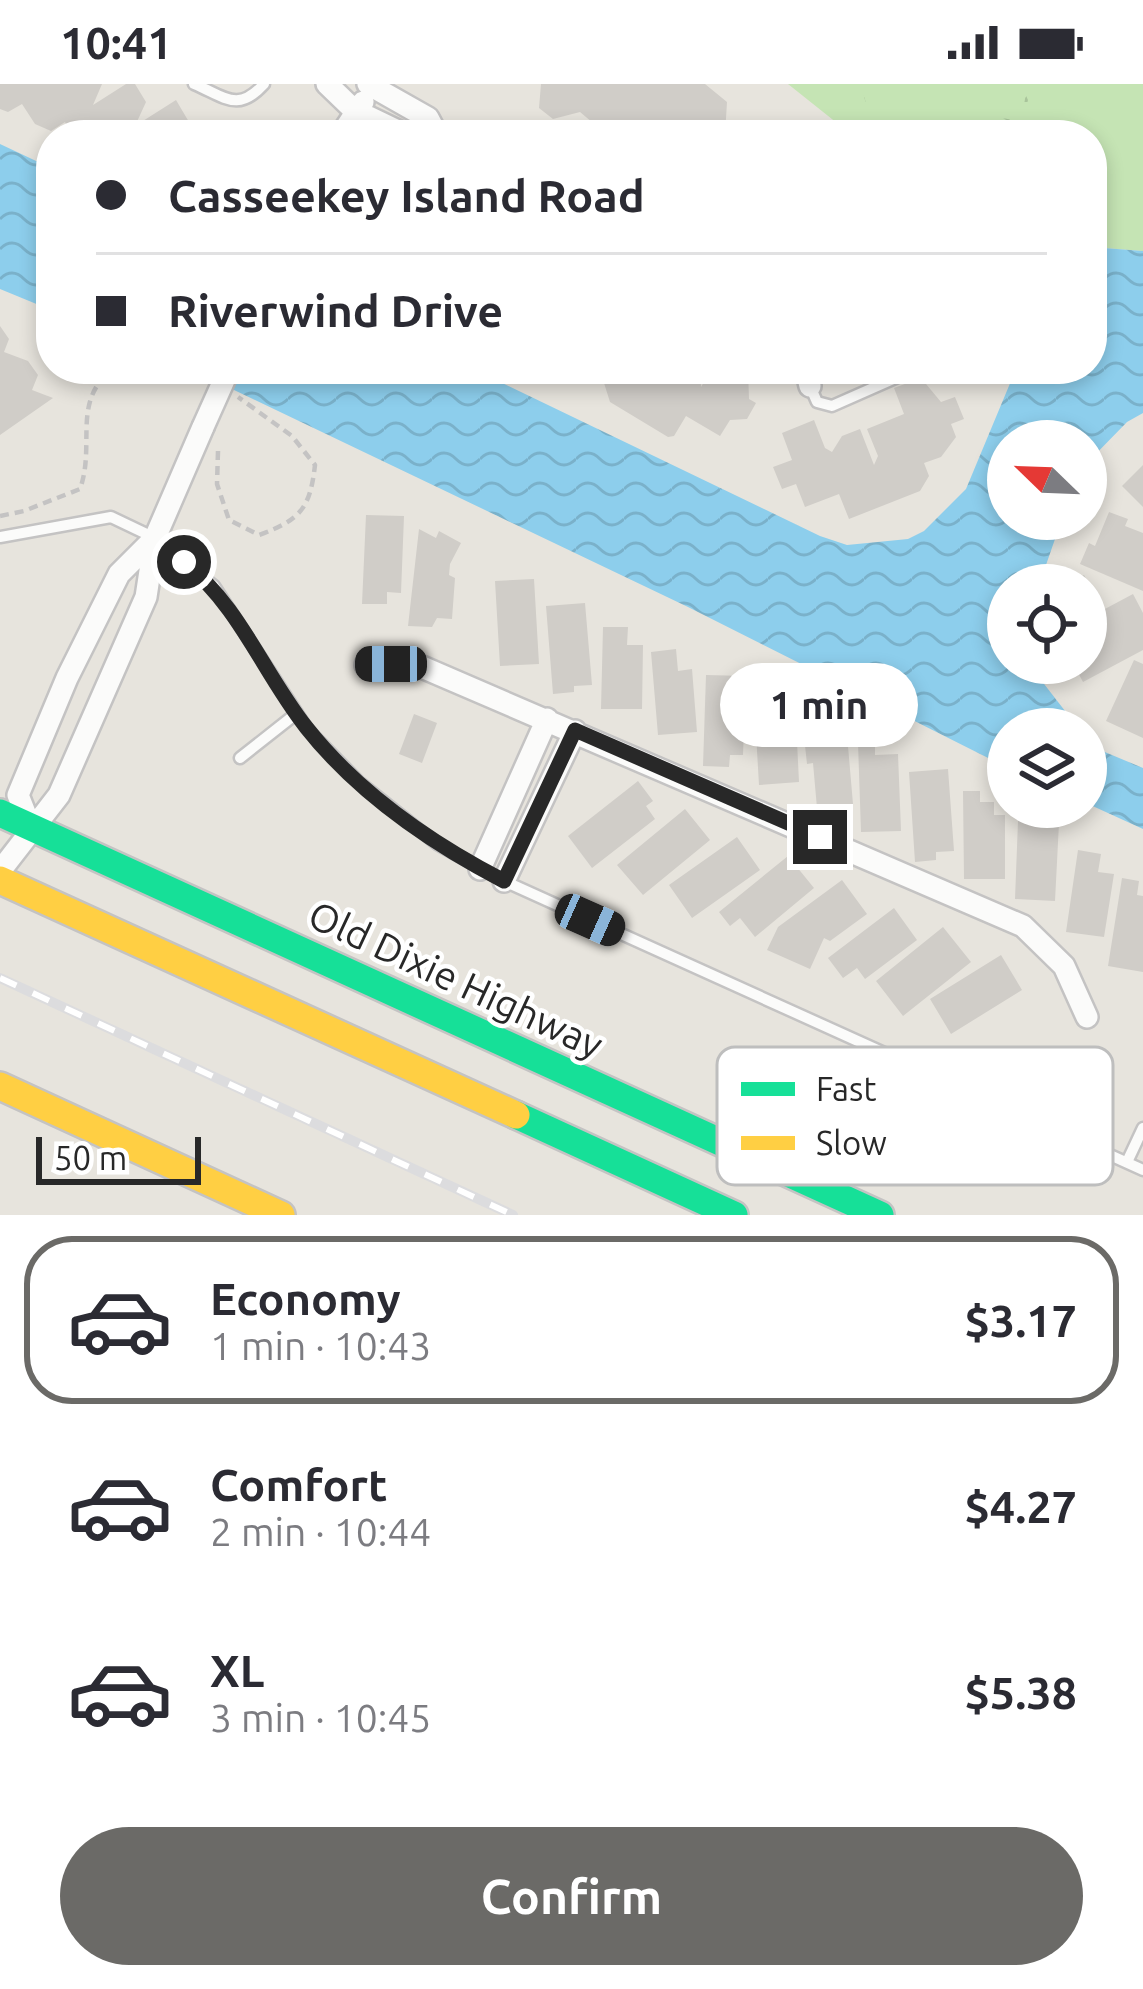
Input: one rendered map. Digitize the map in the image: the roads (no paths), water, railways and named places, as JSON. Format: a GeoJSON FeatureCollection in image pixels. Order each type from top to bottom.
{"type":"FeatureCollection","features":[{"type":"Feature","properties":{"kind":"main road","name":"Old Dixie Highway"},"geometry":{"type":"LineString","coordinates":[[0,813],[717,1141]]}},
{"type":"Feature","properties":{"kind":"main road"},"geometry":{"type":"LineString","coordinates":[[0,876],[734,1215]]}},
{"type":"Feature","properties":{"kind":"main road"},"geometry":{"type":"LineString","coordinates":[[0,1086],[232,1202],[281,1215]]}},
{"type":"Feature","properties":{"kind":"main road","name":"Old Dixie Highway"},"geometry":{"type":"LineString","coordinates":[[814,1185],[880,1215]]}},
{"type":"Feature","properties":{"kind":"street"},"geometry":{"type":"LineString","coordinates":[[327,84],[354,110],[375,120]]}},
{"type":"Feature","properties":{"kind":"street"},"geometry":{"type":"LineString","coordinates":[[349,120],[376,86],[429,120]]}},
{"type":"Feature","properties":{"kind":"street"},"geometry":{"type":"LineString","coordinates":[[31,828],[18,795],[67,679],[119,574],[154,538],[211,430],[221,384]]}},
{"type":"Feature","properties":{"kind":"street"},"geometry":{"type":"LineString","coordinates":[[0,876],[59,795],[146,597],[154,538]]}},
{"type":"Feature","properties":{"kind":"street"},"geometry":{"type":"LineString","coordinates":[[366,664],[415,664],[1023,926],[1064,966],[1088,1017]]}},
{"type":"Feature","properties":{"kind":"street"},"geometry":{"type":"LineString","coordinates":[[480,869],[547,719]]}},
{"type":"Feature","properties":{"kind":"street"},"geometry":{"type":"LineString","coordinates":[[504,881],[575,730]]}},
{"type":"Feature","properties":{"kind":"lane"},"geometry":{"type":"LineString","coordinates":[[194,84],[238,103],[249,100],[264,84]]}},
{"type":"Feature","properties":{"kind":"lane"},"geometry":{"type":"LineString","coordinates":[[811,384],[817,402],[832,406],[882,384]]}},
{"type":"Feature","properties":{"kind":"lane"},"geometry":{"type":"LineString","coordinates":[[0,537],[111,517],[154,538],[214,586],[296,713],[359,782],[437,844],[504,881],[872,1047]]}},
{"type":"Feature","properties":{"kind":"lane"},"geometry":{"type":"LineString","coordinates":[[240,758],[296,713]]}},
{"type":"Feature","properties":{"kind":"lane"},"geometry":{"type":"LineString","coordinates":[[1127,1162],[1143,1128]]}},
{"type":"Feature","properties":{"kind":"lane"},"geometry":{"type":"LineString","coordinates":[[1113,1156],[1143,1170]]}},
{"type":"Feature","properties":{"kind":"water"},"geometry":{"type":"Polygon","coordinates":[[[0,144],[36,161],[36,304],[0,289],[0,144]]]}},
{"type":"Feature","properties":{"kind":"water"},"geometry":{"type":"Polygon","coordinates":[[[1107,248],[1143,251],[1143,413],[1107,442],[1107,420],[995,420],[1010,384],[1107,384],[1107,248]]]}},
{"type":"Feature","properties":{"kind":"water"},"geometry":{"type":"Polygon","coordinates":[[[221,384],[504,384],[820,536],[847,545],[908,539],[924,531],[966,489],[987,439],[987,540],[1055,540],[1046,564],[987,564],[987,684],[1044,684],[1063,708],[987,708],[987,757],[688,607],[221,384]]]}},
{"type":"Feature","properties":{"kind":"water"},"geometry":{"type":"Polygon","coordinates":[[[1107,753],[1143,768],[1143,829],[1107,813],[1107,753]]]}},
{"type":"Feature","properties":{"kind":"railway"},"geometry":{"type":"LineString","coordinates":[[0,978],[513,1215]]}}]}
